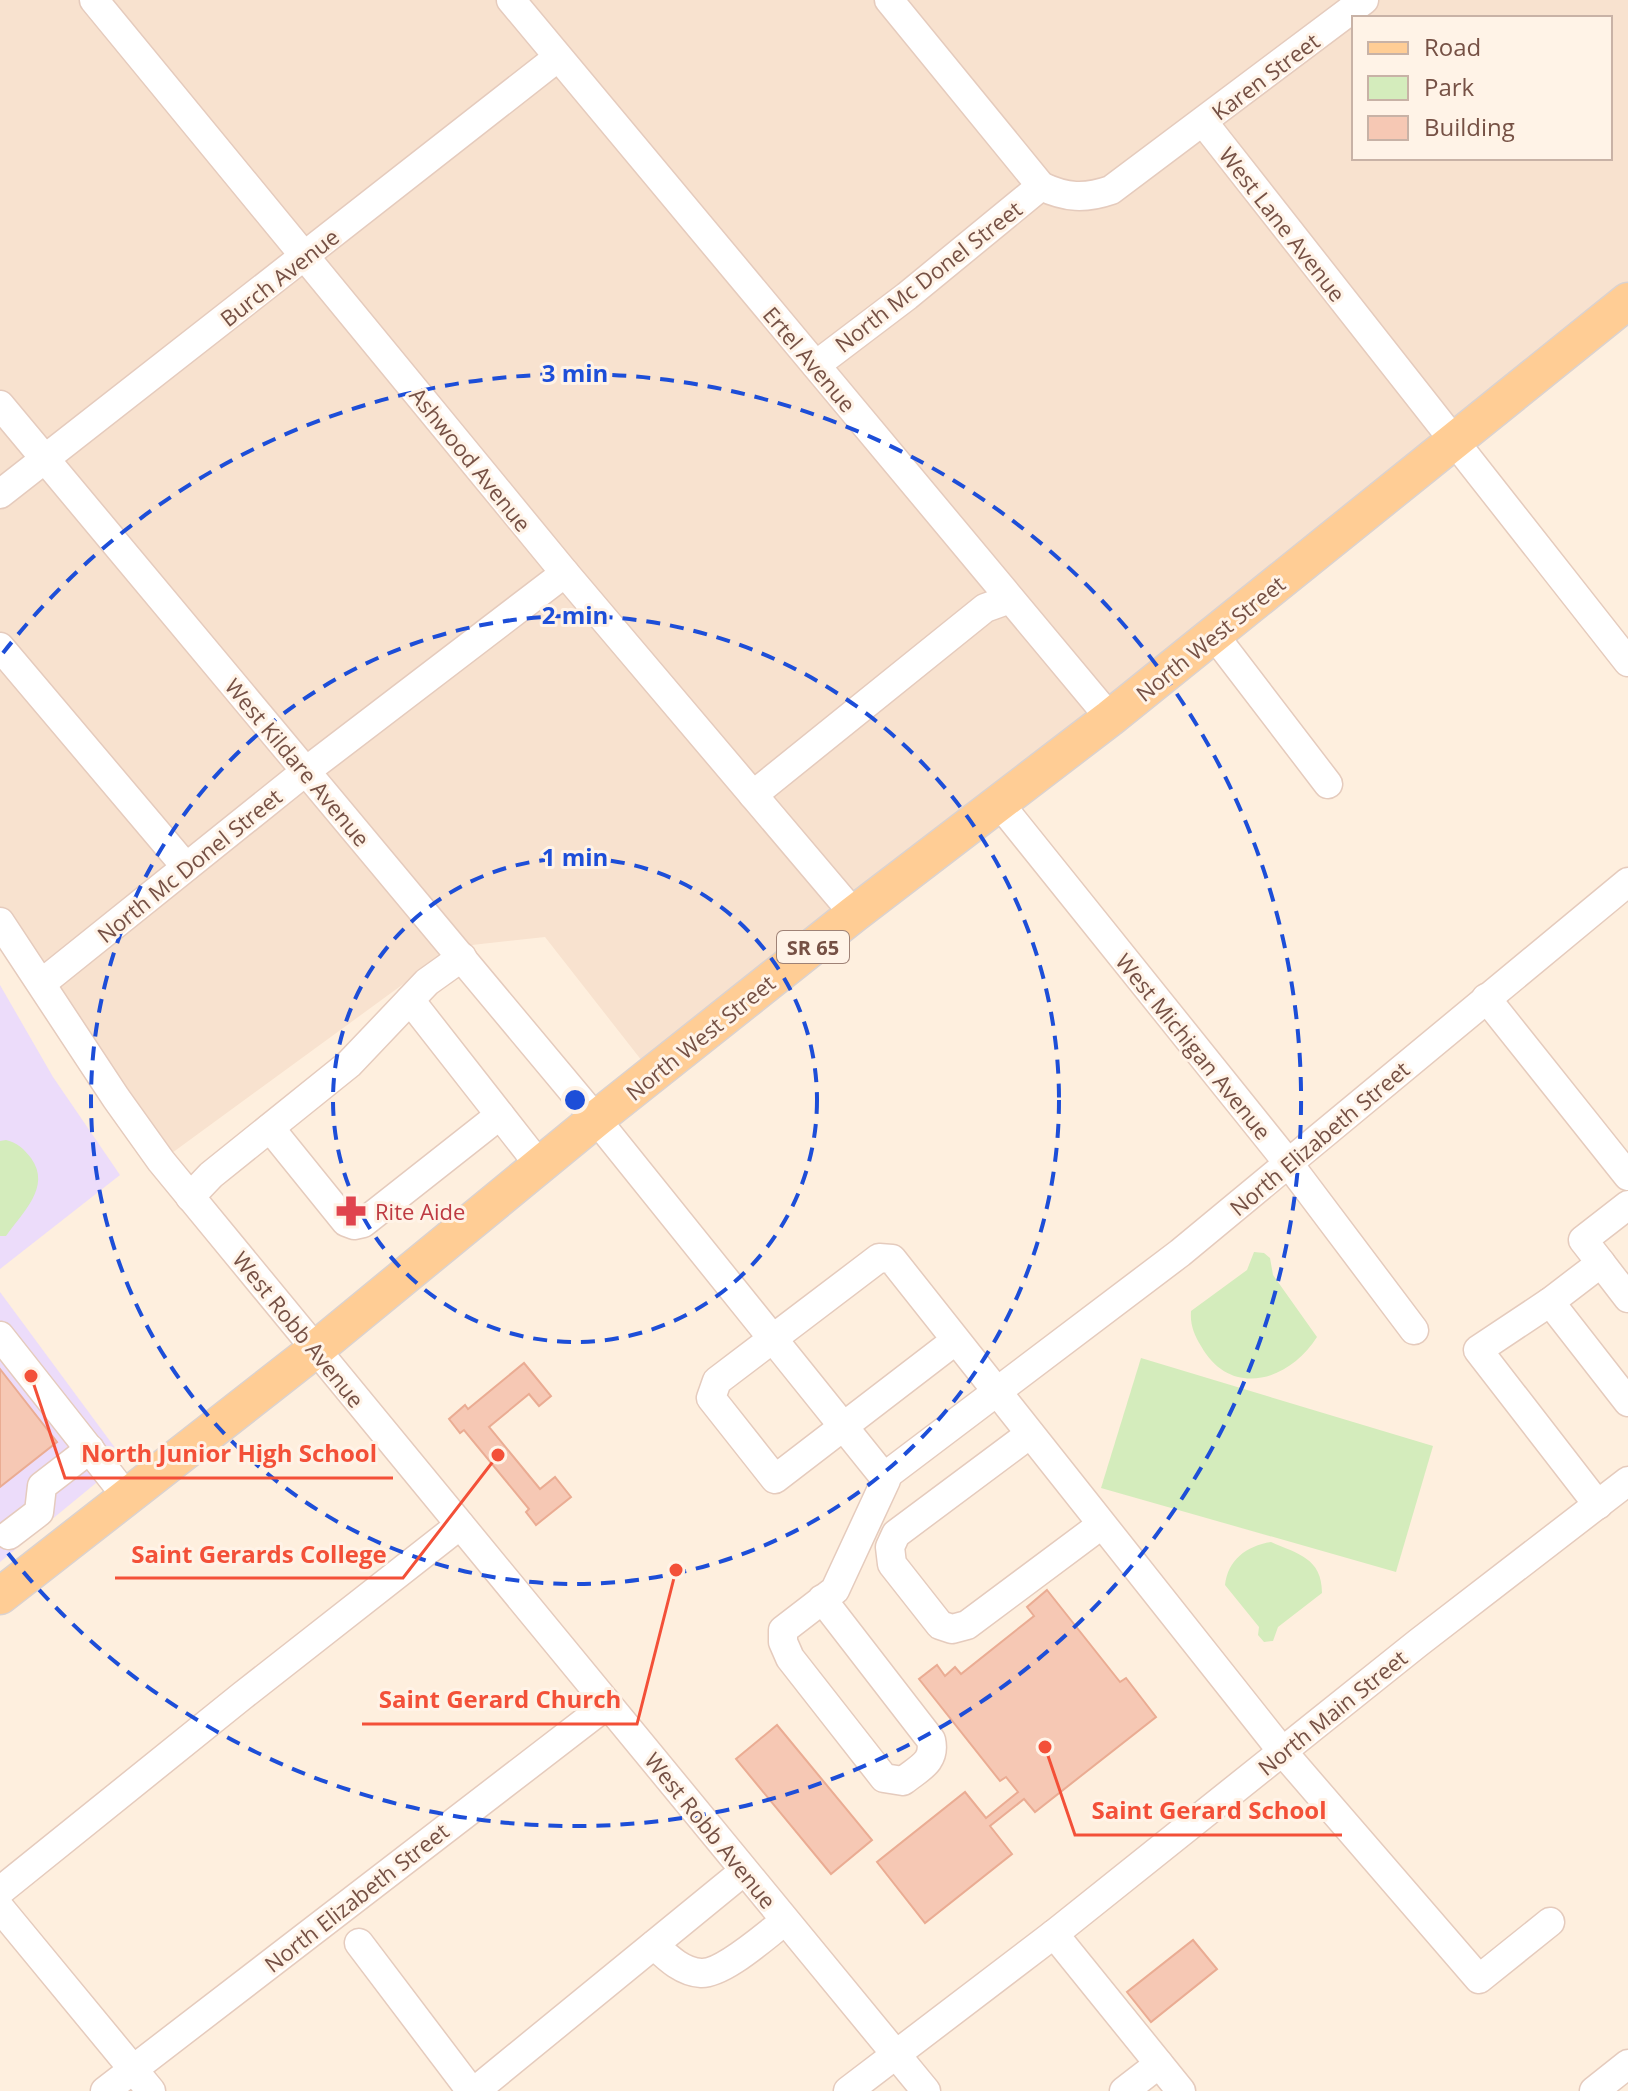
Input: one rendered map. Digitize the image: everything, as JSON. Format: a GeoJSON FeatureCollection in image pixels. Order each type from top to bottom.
{"type":"FeatureCollection","features":[{"type":"Feature","properties":{"kind":"main road","name":"North West Street"},"geometry":{"type":"LineString","coordinates":[[0,1596],[316,1349],[596,1119],[854,914],[1110,718],[1628,301]]}},
{"type":"Feature","properties":{"kind":"street","name":"Ashwood Avenue"},"geometry":{"type":"LineString","coordinates":[[94,0],[565,573],[854,914]]}},
{"type":"Feature","properties":{"kind":"street","name":"Ertel Avenue"},"geometry":{"type":"LineString","coordinates":[[511,0],[1110,718]]}},
{"type":"Feature","properties":{"kind":"street"},"geometry":{"type":"LineString","coordinates":[[889,0],[1041,186],[1071,197],[1091,197],[1111,190],[1204,123]]}},
{"type":"Feature","properties":{"kind":"street","name":"Karen Street"},"geometry":{"type":"LineString","coordinates":[[1204,123],[1364,0]]}},
{"type":"Feature","properties":{"kind":"street","name":"Burch Avenue"},"geometry":{"type":"LineString","coordinates":[[0,494],[557,58]]}},
{"type":"Feature","properties":{"kind":"street","name":"West Lane Avenue"},"geometry":{"type":"LineString","coordinates":[[1204,123],[1628,662]]}},
{"type":"Feature","properties":{"kind":"street","name":"North Mc Donel Street"},"geometry":{"type":"LineString","coordinates":[[816,365],[907,296],[1041,186]]}},
{"type":"Feature","properties":{"kind":"street","name":"West Kildare Avenue"},"geometry":{"type":"LineString","coordinates":[[0,405],[596,1119],[884,1477]]}},
{"type":"Feature","properties":{"kind":"street","name":"North Mc Donel Street"},"geometry":{"type":"LineString","coordinates":[[42,983],[306,771],[565,573]]}},
{"type":"Feature","properties":{"kind":"street"},"geometry":{"type":"LineString","coordinates":[[753,795],[985,608],[1010,599]]}},
{"type":"Feature","properties":{"kind":"street"},"geometry":{"type":"LineString","coordinates":[[1214,635],[1328,784]]}},
{"type":"Feature","properties":{"kind":"street"},"geometry":{"type":"LineString","coordinates":[[0,647],[186,867]]}},
{"type":"Feature","properties":{"kind":"street","name":"West Michigan Avenue"},"geometry":{"type":"LineString","coordinates":[[999,803],[1289,1164],[1414,1330]]}},
{"type":"Feature","properties":{"kind":"street","name":"North Elizabeth Street"},"geometry":{"type":"LineString","coordinates":[[884,1477],[1180,1253],[1628,882]]}},
{"type":"Feature","properties":{"kind":"street","name":"West Robb Avenue"},"geometry":{"type":"LineString","coordinates":[[0,922],[138,1131],[190,1197],[926,2091]]}},
{"type":"Feature","properties":{"kind":"street"},"geometry":{"type":"LineString","coordinates":[[190,1197],[211,1175],[349,1064],[427,982],[462,957]]}},
{"type":"Feature","properties":{"kind":"street"},"geometry":{"type":"LineString","coordinates":[[1486,998],[1628,1176]]}},
{"type":"Feature","properties":{"kind":"street"},"geometry":{"type":"LineString","coordinates":[[410,1000],[540,1166]]}},
{"type":"Feature","properties":{"kind":"street"},"geometry":{"type":"LineString","coordinates":[[270,1128],[346,1222],[354,1225],[363,1223],[500,1115]]}},
{"type":"Feature","properties":{"kind":"street"},"geometry":{"type":"LineString","coordinates":[[1628,1205],[1583,1240],[1628,1298]]}},
{"type":"Feature","properties":{"kind":"street"},"geometry":{"type":"LineString","coordinates":[[956,1340],[775,1479],[711,1398],[717,1381],[879,1258],[892,1259],[956,1340],[1001,1390],[1030,1434],[1282,1751],[1479,1979],[1550,1922]]}},
{"type":"Feature","properties":{"kind":"street"},"geometry":{"type":"LineString","coordinates":[[1598,1505],[1478,1350],[1601,1263]]}},
{"type":"Feature","properties":{"kind":"street"},"geometry":{"type":"LineString","coordinates":[[1550,1302],[1628,1402]]}},
{"type":"Feature","properties":{"kind":"street"},"geometry":{"type":"LineString","coordinates":[[0,1336],[127,1497]]}},
{"type":"Feature","properties":{"kind":"street"},"geometry":{"type":"LineString","coordinates":[[1030,1434],[896,1534],[890,1547],[892,1564],[911,1589],[940,1625],[952,1629],[967,1625],[1101,1525]]}},
{"type":"Feature","properties":{"kind":"street"},"geometry":{"type":"LineString","coordinates":[[9,1535],[39,1512],[42,1486],[90,1449]]}},
{"type":"Feature","properties":{"kind":"street"},"geometry":{"type":"LineString","coordinates":[[822,1599],[931,1740],[933,1751],[930,1760],[903,1781],[884,1778],[790,1658],[783,1642],[783,1630],[822,1599],[835,1590],[886,1480],[884,1477]]}},
{"type":"Feature","properties":{"kind":"street","name":"North Main Street"},"geometry":{"type":"LineString","coordinates":[[848,2091],[1054,1934],[1282,1751],[1628,1481]]}},
{"type":"Feature","properties":{"kind":"street"},"geometry":{"type":"LineString","coordinates":[[0,1891],[460,1525]]}},
{"type":"Feature","properties":{"kind":"street","name":"North Elizabeth Street"},"geometry":{"type":"LineString","coordinates":[[105,2091],[608,1704]]}},
{"type":"Feature","properties":{"kind":"street"},"geometry":{"type":"LineString","coordinates":[[359,1943],[473,2091],[744,1871]]}},
{"type":"Feature","properties":{"kind":"street"},"geometry":{"type":"LineString","coordinates":[[0,1908],[151,2091]]}},
{"type":"Feature","properties":{"kind":"street"},"geometry":{"type":"LineString","coordinates":[[654,1945],[683,1967],[699,1973],[711,1972],[724,1966],[785,1921]]}},
{"type":"Feature","properties":{"kind":"street"},"geometry":{"type":"LineString","coordinates":[[1054,1934],[1181,2091]]}},
{"type":"Feature","properties":{"kind":"street"},"geometry":{"type":"LineString","coordinates":[[1124,2091],[1159,2064]]}},
{"type":"Feature","properties":{"kind":"street"},"geometry":{"type":"LineString","coordinates":[[1594,2091],[1628,2064]]}},
{"type":"Feature","properties":{"kind":"shaded area"},"geometry":{"type":"Polygon","coordinates":[[[0,0],[1628,0],[1628,299],[653,1075],[545,937],[454,947],[161,1161],[0,927],[0,0]]]}},
{"type":"Feature","properties":{"kind":"shaded area"},"geometry":{"type":"Polygon","coordinates":[[[0,985],[53,1077],[120,1175],[0,1269],[0,985]]]}},
{"type":"Feature","properties":{"kind":"shaded area"},"geometry":{"type":"Polygon","coordinates":[[[0,1292],[124,1460],[0,1562],[0,1292]]]}},
{"type":"Feature","properties":{"kind":"green space"},"geometry":{"type":"Polygon","coordinates":[[[0,1141],[17,1144],[28,1154],[37,1169],[38,1179],[37,1189],[26,1209],[6,1236],[0,1236],[0,1141]]]}},
{"type":"Feature","properties":{"kind":"green space"},"geometry":{"type":"Polygon","coordinates":[[[1254,1252],[1264,1253],[1270,1258],[1273,1275],[1317,1337],[1305,1352],[1276,1373],[1260,1378],[1244,1378],[1228,1373],[1213,1363],[1194,1333],[1191,1311],[1247,1270],[1254,1252]]]}},
{"type":"Feature","properties":{"kind":"green space"},"geometry":{"type":"Polygon","coordinates":[[[1141,1358],[1433,1446],[1396,1572],[1101,1488],[1141,1358]]]}},
{"type":"Feature","properties":{"kind":"green space"},"geometry":{"type":"Polygon","coordinates":[[[1271,1542],[1299,1554],[1313,1565],[1321,1581],[1322,1593],[1278,1627],[1273,1641],[1264,1642],[1258,1635],[1259,1627],[1225,1585],[1234,1561],[1246,1551],[1271,1542]]]}},
{"type":"Feature","properties":{"kind":"building"},"geometry":{"type":"Polygon","coordinates":[[[524,1363],[551,1396],[539,1406],[529,1394],[489,1427],[540,1489],[555,1477],[571,1497],[536,1525],[526,1512],[529,1509],[464,1430],[460,1433],[449,1419],[465,1405],[468,1409],[524,1363]]]}},
{"type":"Feature","properties":{"kind":"building"},"geometry":{"type":"Polygon","coordinates":[[[0,1369],[57,1442],[0,1487],[0,1369]]]}},
{"type":"Feature","properties":{"kind":"building"},"geometry":{"type":"Polygon","coordinates":[[[1047,1590],[1120,1682],[1126,1678],[1156,1717],[1035,1812],[1024,1799],[990,1826],[1012,1854],[925,1923],[877,1862],[965,1792],[986,1818],[1018,1792],[1006,1777],[1000,1781],[919,1679],[937,1665],[945,1676],[955,1667],[961,1674],[1034,1616],[1027,1607],[1047,1590]]]}},
{"type":"Feature","properties":{"kind":"building"},"geometry":{"type":"Polygon","coordinates":[[[777,1725],[872,1840],[831,1874],[736,1759],[777,1725]]]}},
{"type":"Feature","properties":{"kind":"building"},"geometry":{"type":"Polygon","coordinates":[[[1193,1940],[1217,1969],[1151,2022],[1127,1992],[1193,1940]]]}},
{"type":"Feature","properties":{"kind":"place","name":"Rite Aide"},"geometry":{"type":"Point","coordinates":[351,1211]}},
{"type":"Feature","properties":{"kind":"place","name":"North Junior High School"},"geometry":{"type":"Point","coordinates":[31,1376]}},
{"type":"Feature","properties":{"kind":"place","name":"Saint Gerards College"},"geometry":{"type":"Point","coordinates":[498,1455]}},
{"type":"Feature","properties":{"kind":"place","name":"Saint Gerard Church"},"geometry":{"type":"Point","coordinates":[676,1570]}},
{"type":"Feature","properties":{"kind":"place","name":"Saint Gerard School"},"geometry":{"type":"Point","coordinates":[1045,1747]}}]}
